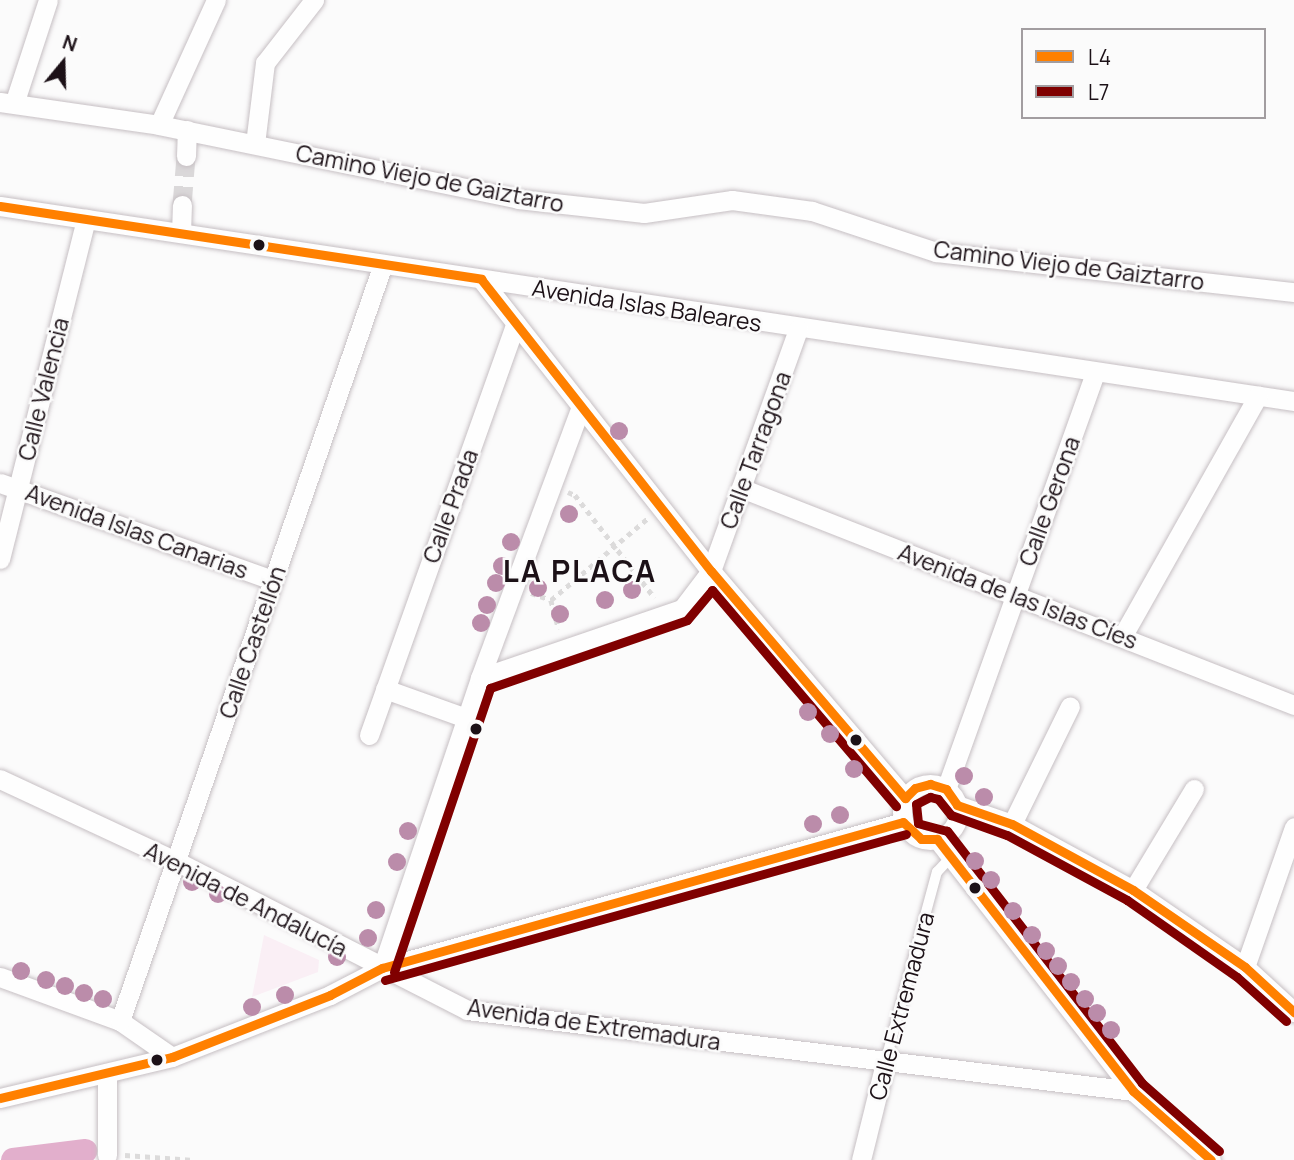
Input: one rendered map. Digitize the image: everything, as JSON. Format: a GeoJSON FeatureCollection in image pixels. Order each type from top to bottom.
{"type":"FeatureCollection","features":[{"type":"Feature","properties":{"kind":"street"},"geometry":{"type":"LineString","coordinates":[[7,102],[48,0]]}},
{"type":"Feature","properties":{"kind":"street"},"geometry":{"type":"LineString","coordinates":[[159,125],[216,0]]}},
{"type":"Feature","properties":{"kind":"street"},"geometry":{"type":"LineString","coordinates":[[255,144],[265,63],[314,0]]}},
{"type":"Feature","properties":{"kind":"street","name":"Camino Viejo de Gaiztarro"},"geometry":{"type":"LineString","coordinates":[[7,102],[187,130],[518,199],[644,213],[732,200],[813,211],[936,252],[1294,292]]}},
{"type":"Feature","properties":{"kind":"street"},"geometry":{"type":"LineString","coordinates":[[186,156],[187,130]]}},
{"type":"Feature","properties":{"kind":"street"},"geometry":{"type":"LineString","coordinates":[[181,233],[182,205]]}},
{"type":"Feature","properties":{"kind":"street","name":"Avenida Islas Baleares"},"geometry":{"type":"LineString","coordinates":[[0,206],[798,329],[1294,401]]}},
{"type":"Feature","properties":{"kind":"street","name":"Calle Valencia"},"geometry":{"type":"LineString","coordinates":[[0,559],[9,485],[86,219]]}},
{"type":"Feature","properties":{"kind":"street","name":"Calle Castellón"},"geometry":{"type":"LineString","coordinates":[[120,1021],[383,264]]}},
{"type":"Feature","properties":{"kind":"street"},"geometry":{"type":"LineString","coordinates":[[481,279],[711,570],[905,797]]}},
{"type":"Feature","properties":{"kind":"street","name":"Calle Prada"},"geometry":{"type":"LineString","coordinates":[[369,735],[516,323]]}},
{"type":"Feature","properties":{"kind":"street","name":"Calle Tarragona"},"geometry":{"type":"LineString","coordinates":[[480,678],[682,609],[711,570],[798,329]]}},
{"type":"Feature","properties":{"kind":"street","name":"Calle Gerona"},"geometry":{"type":"LineString","coordinates":[[952,797],[1016,595],[1095,372]]}},
{"type":"Feature","properties":{"kind":"street"},"geometry":{"type":"LineString","coordinates":[[1122,637],[1258,396]]}},
{"type":"Feature","properties":{"kind":"street"},"geometry":{"type":"LineString","coordinates":[[382,968],[480,678],[581,405]]}},
{"type":"Feature","properties":{"kind":"street","name":"Avenida Islas Canarias"},"geometry":{"type":"LineString","coordinates":[[9,485],[273,580]]}},
{"type":"Feature","properties":{"kind":"street","name":"Avenida de las Islas Cíes"},"geometry":{"type":"LineString","coordinates":[[741,488],[1294,705]]}},
{"type":"Feature","properties":{"kind":"street"},"geometry":{"type":"LineString","coordinates":[[385,690],[466,718]]}},
{"type":"Feature","properties":{"kind":"street"},"geometry":{"type":"LineString","coordinates":[[1012,824],[1070,706]]}},
{"type":"Feature","properties":{"kind":"street","name":"Avenida de Andalucía"},"geometry":{"type":"LineString","coordinates":[[0,779],[176,861],[382,968]]}},
{"type":"Feature","properties":{"kind":"street"},"geometry":{"type":"LineString","coordinates":[[903,822],[905,797],[915,788],[930,784],[1012,824],[1133,890],[1245,967],[1294,1012]]}},
{"type":"Feature","properties":{"kind":"street"},"geometry":{"type":"LineString","coordinates":[[1133,890],[1194,789]]}},
{"type":"Feature","properties":{"kind":"street"},"geometry":{"type":"LineString","coordinates":[[903,822],[921,839],[937,839],[954,828],[952,797]]}},
{"type":"Feature","properties":{"kind":"street"},"geometry":{"type":"LineString","coordinates":[[0,1098],[172,1057],[330,995],[382,968],[903,822]]}},
{"type":"Feature","properties":{"kind":"street"},"geometry":{"type":"LineString","coordinates":[[1245,967],[1294,827]]}},
{"type":"Feature","properties":{"kind":"street"},"geometry":{"type":"LineString","coordinates":[[937,839],[1133,1091],[1211,1160]]}},
{"type":"Feature","properties":{"kind":"street","name":"Avenida de Extremadura"},"geometry":{"type":"LineString","coordinates":[[382,968],[467,1010],[885,1063],[1133,1091]]}},
{"type":"Feature","properties":{"kind":"street"},"geometry":{"type":"LineString","coordinates":[[0,977],[120,1021],[172,1057]]}},
{"type":"Feature","properties":{"kind":"street","name":"Calle Extremadura"},"geometry":{"type":"LineString","coordinates":[[862,1160],[885,1063]]}},
{"type":"Feature","properties":{"kind":"street"},"geometry":{"type":"LineString","coordinates":[[107,1073],[107,1155]]}},
{"type":"Feature","properties":{"kind":"lane","name":"Calle Extremadura"},"geometry":{"type":"LineString","coordinates":[[885,1063],[937,872],[951,857]]}},
{"type":"Feature","properties":{"kind":"path"},"geometry":{"type":"LineString","coordinates":[[551,486],[575,495],[653,594],[661,616]]}},
{"type":"Feature","properties":{"kind":"path"},"geometry":{"type":"LineString","coordinates":[[551,600],[661,507]]}},
{"type":"Feature","properties":{"kind":"path"},"geometry":{"type":"LineString","coordinates":[[513,587],[551,600]]}},
{"type":"Feature","properties":{"kind":"path"},"geometry":{"type":"LineString","coordinates":[[551,600],[565,648]]}},
{"type":"Feature","properties":{"kind":"path"},"geometry":{"type":"LineString","coordinates":[[107,1155],[194,1160]]}},
{"type":"Feature","properties":{"kind":"shaded area"},"geometry":{"type":"Polygon","coordinates":[[[264,935],[319,960],[318,972],[252,997],[264,935]]]}},
{"type":"Feature","properties":{"kind":"waterway"},"geometry":{"type":"LineString","coordinates":[[13,1160],[85,1151]]}},
{"type":"Feature","properties":{"kind":"tunnel"},"geometry":{"type":"LineString","coordinates":[[182,205],[186,156]]}},
{"type":"Feature","properties":{"kind":"transit line","name":"L4"},"geometry":{"type":"LineString","coordinates":[[0,206],[481,279],[711,571],[905,798],[915,788],[930,784],[946,789],[957,805],[1012,824],[1133,890],[1245,967],[1294,1012]]}},
{"type":"Feature","properties":{"kind":"transit line","name":"L7"},"geometry":{"type":"LineString","coordinates":[[394,972],[490,688],[687,620],[712,590],[896,806]]}},
{"type":"Feature","properties":{"kind":"transit line","name":"L7"},"geometry":{"type":"LineString","coordinates":[[1219,1151],[1142,1083],[947,831],[918,823],[916,804],[930,797],[938,799],[951,815],[1007,835],[1127,900],[1237,977],[1286,1021]]}},
{"type":"Feature","properties":{"kind":"transit line","name":"L4"},"geometry":{"type":"LineString","coordinates":[[0,1098],[172,1057],[330,995],[382,968],[903,822],[921,839],[937,839],[1133,1091],[1211,1160]]}},
{"type":"Feature","properties":{"kind":"transit line","name":"L7"},"geometry":{"type":"LineString","coordinates":[[385,980],[906,834]]}},
{"type":"Feature","properties":{"kind":"district","name":"LA PLACA"},"geometry":{"type":"Point","coordinates":[580,571]}}]}
